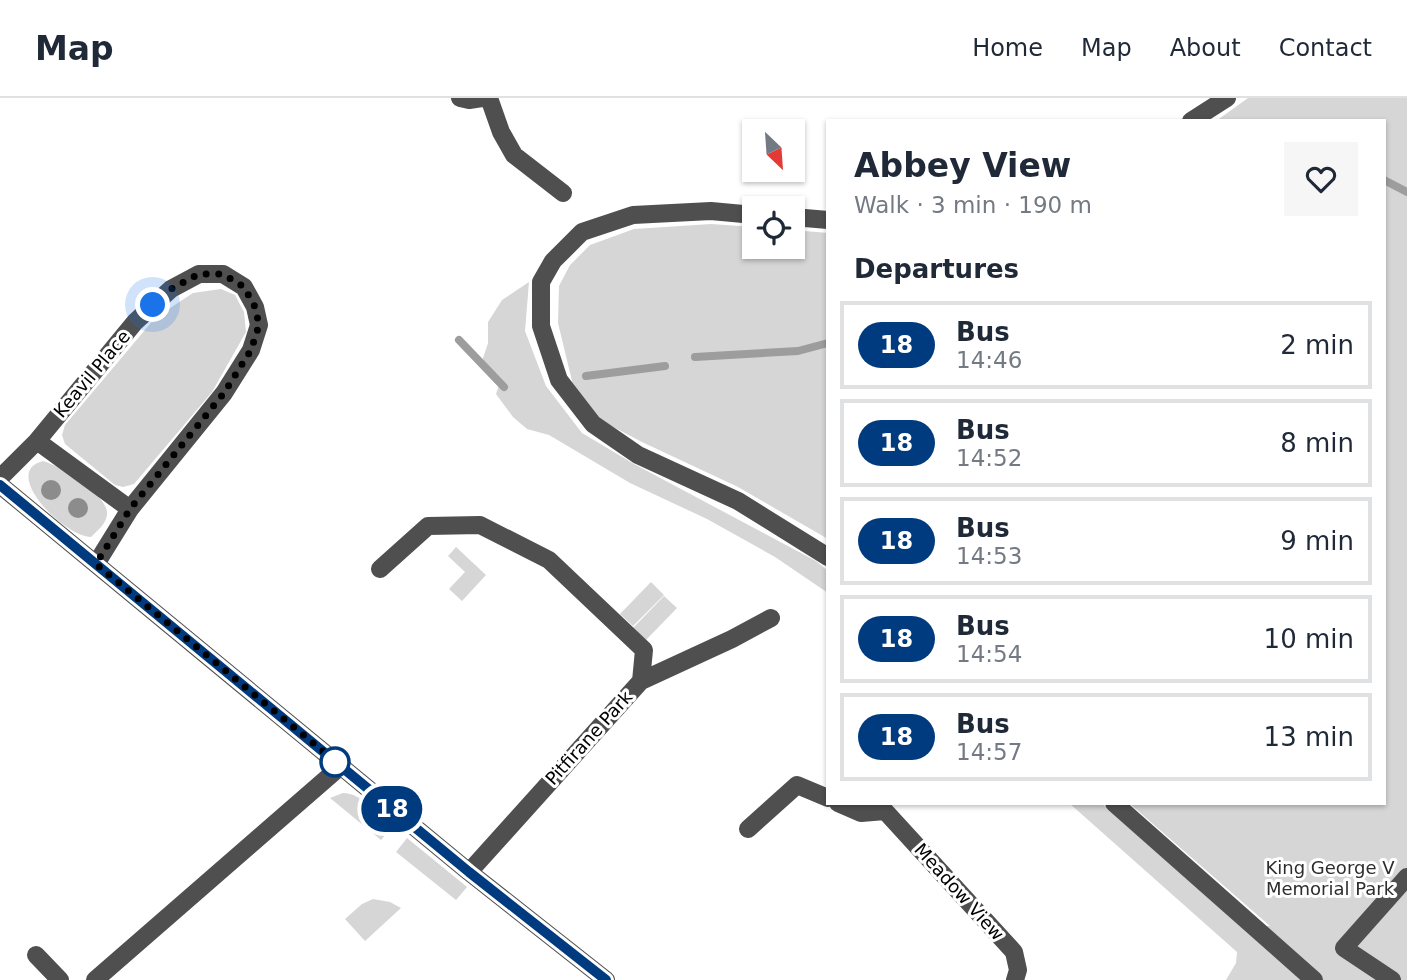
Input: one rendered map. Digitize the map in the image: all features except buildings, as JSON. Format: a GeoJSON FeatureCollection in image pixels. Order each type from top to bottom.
{"type":"FeatureCollection","features":[{"type":"Feature","properties":{"kind":"street"},"geometry":{"type":"LineString","coordinates":[[460,98],[482,98]]}},
{"type":"Feature","properties":{"kind":"street"},"geometry":{"type":"LineString","coordinates":[[489,98],[501,132],[514,155],[563,193]]}},
{"type":"Feature","properties":{"kind":"street"},"geometry":{"type":"LineString","coordinates":[[1194,119],[1227,98]]}},
{"type":"Feature","properties":{"kind":"street"},"geometry":{"type":"LineString","coordinates":[[742,214],[711,211],[633,215],[582,232],[553,261],[541,282],[541,326],[559,380],[593,424],[638,455],[738,501],[826,556]]}},
{"type":"Feature","properties":{"kind":"street"},"geometry":{"type":"LineString","coordinates":[[805,219],[826,220]]}},
{"type":"Feature","properties":{"kind":"street","name":"Keavil Place"},"geometry":{"type":"LineString","coordinates":[[0,478],[37,441],[135,322],[171,289],[199,274],[223,274],[244,287],[255,307],[259,325],[251,350],[224,393],[130,509],[96,564]]}},
{"type":"Feature","properties":{"kind":"street"},"geometry":{"type":"LineString","coordinates":[[37,441],[130,509]]}},
{"type":"Feature","properties":{"kind":"street"},"geometry":{"type":"LineString","coordinates":[[0,485],[469,872],[606,980]]}},
{"type":"Feature","properties":{"kind":"street","name":"Pitfirane Park"},"geometry":{"type":"LineString","coordinates":[[380,569],[428,526],[480,525],[549,560],[644,650],[641,681],[469,872]]}},
{"type":"Feature","properties":{"kind":"street"},"geometry":{"type":"LineString","coordinates":[[641,681],[771,618]]}},
{"type":"Feature","properties":{"kind":"street"},"geometry":{"type":"LineString","coordinates":[[95,980],[341,766]]}},
{"type":"Feature","properties":{"kind":"street"},"geometry":{"type":"LineString","coordinates":[[748,829],[797,785],[826,798]]}},
{"type":"Feature","properties":{"kind":"street","name":"Meadow View"},"geometry":{"type":"LineString","coordinates":[[843,805],[861,813],[885,811],[1014,952],[1018,970],[1015,980]]}},
{"type":"Feature","properties":{"kind":"street"},"geometry":{"type":"LineString","coordinates":[[1116,805],[1314,980]]}},
{"type":"Feature","properties":{"kind":"street"},"geometry":{"type":"LineString","coordinates":[[1392,980],[1344,948],[1407,877]]}},
{"type":"Feature","properties":{"kind":"street"},"geometry":{"type":"LineString","coordinates":[[36,955],[60,980]]}},
{"type":"Feature","properties":{"kind":"green space","name":"King George V Memorial Park"},"geometry":{"type":"Polygon","coordinates":[[[1248,98],[1407,98],[1407,980],[1323,980],[1263,926],[1270,926],[1131,805],[1386,805],[1386,119],[1219,119],[1248,98]]]}},
{"type":"Feature","properties":{"kind":"green space"},"geometry":{"type":"Polygon","coordinates":[[[711,224],[742,226],[742,259],[805,259],[805,231],[826,233],[826,538],[738,487],[598,419],[573,385],[558,323],[559,286],[570,265],[590,245],[634,229],[711,224]]]}},
{"type":"Feature","properties":{"kind":"green space"},"geometry":{"type":"Polygon","coordinates":[[[529,282],[525,331],[546,386],[582,433],[634,464],[816,561],[826,569],[826,592],[775,557],[707,519],[630,483],[549,435],[527,429],[513,417],[496,394],[501,379],[480,367],[488,343],[488,322],[502,300],[529,282]]]}},
{"type":"Feature","properties":{"kind":"green space"},"geometry":{"type":"Polygon","coordinates":[[[221,289],[235,295],[244,312],[246,332],[212,392],[134,484],[123,487],[115,485],[65,444],[62,435],[65,425],[155,318],[193,293],[221,289]]]}},
{"type":"Feature","properties":{"kind":"green space"},"geometry":{"type":"Polygon","coordinates":[[[43,461],[82,482],[101,499],[107,515],[101,527],[91,537],[66,526],[40,503],[28,477],[32,467],[43,461]]]}},
{"type":"Feature","properties":{"kind":"green space"},"geometry":{"type":"Polygon","coordinates":[[[456,547],[486,575],[462,601],[449,589],[465,572],[448,556],[456,547]]]}},
{"type":"Feature","properties":{"kind":"green space"},"geometry":{"type":"Polygon","coordinates":[[[651,582],[664,595],[633,626],[620,614],[651,582]]]}},
{"type":"Feature","properties":{"kind":"green space"},"geometry":{"type":"Polygon","coordinates":[[[664,596],[677,608],[646,640],[633,628],[664,596]]]}},
{"type":"Feature","properties":{"kind":"green space"},"geometry":{"type":"Polygon","coordinates":[[[343,793],[363,801],[392,827],[381,840],[330,798],[343,793]]]}},
{"type":"Feature","properties":{"kind":"green space"},"geometry":{"type":"Polygon","coordinates":[[[1071,805],[1103,805],[1303,980],[1226,980],[1236,963],[1237,952],[1071,805]]]}},
{"type":"Feature","properties":{"kind":"green space"},"geometry":{"type":"Polygon","coordinates":[[[407,838],[467,887],[456,900],[396,852],[407,838]]]}},
{"type":"Feature","properties":{"kind":"green space"},"geometry":{"type":"Polygon","coordinates":[[[373,899],[390,902],[401,908],[365,941],[345,919],[362,904],[373,899]]]}},
{"type":"Feature","properties":{"kind":"waterway"},"geometry":{"type":"LineString","coordinates":[[1386,181],[1407,192]]}},
{"type":"Feature","properties":{"kind":"waterway"},"geometry":{"type":"LineString","coordinates":[[459,340],[504,387]]}},
{"type":"Feature","properties":{"kind":"waterway"},"geometry":{"type":"LineString","coordinates":[[695,357],[798,351],[826,344]]}},
{"type":"Feature","properties":{"kind":"waterway"},"geometry":{"type":"LineString","coordinates":[[586,376],[665,366]]}},
{"type":"Feature","properties":{"kind":"bus line","name":"18"},"geometry":{"type":"LineString","coordinates":[[0,485],[469,872],[606,980]]}},
{"type":"Feature","properties":{"kind":"route"},"geometry":{"type":"LineString","coordinates":[[153,305],[171,289],[199,274],[223,274],[244,287],[255,307],[259,325],[251,350],[224,393],[130,509],[96,564],[341,766],[335,762]]}}]}
